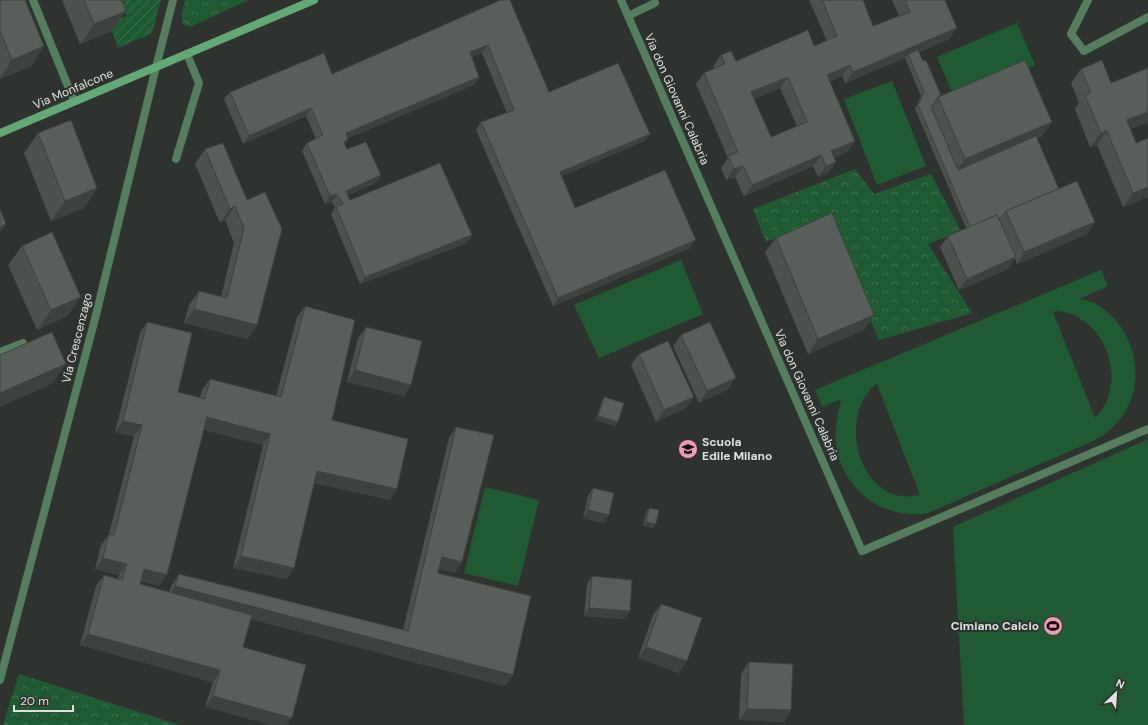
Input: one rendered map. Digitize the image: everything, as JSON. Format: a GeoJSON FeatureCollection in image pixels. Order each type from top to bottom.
{"type":"FeatureCollection","features":[{"type":"Feature","properties":{"kind":"street"},"geometry":{"type":"LineString","coordinates":[[33,0],[74,101]]}},
{"type":"Feature","properties":{"kind":"street","name":"Via Crescenzago"},"geometry":{"type":"LineString","coordinates":[[0,680],[96,315],[173,0]]}},
{"type":"Feature","properties":{"kind":"street"},"geometry":{"type":"LineString","coordinates":[[156,67],[314,0]]}},
{"type":"Feature","properties":{"kind":"street","name":"Via don Giovanni Calabria"},"geometry":{"type":"LineString","coordinates":[[621,0],[862,551],[1148,429]]}},
{"type":"Feature","properties":{"kind":"street"},"geometry":{"type":"LineString","coordinates":[[1088,0],[1071,34],[1084,51],[1148,17]]}},
{"type":"Feature","properties":{"kind":"street"},"geometry":{"type":"LineString","coordinates":[[628,16],[655,3]]}},
{"type":"Feature","properties":{"kind":"street"},"geometry":{"type":"LineString","coordinates":[[176,159],[199,82],[187,54]]}},
{"type":"Feature","properties":{"kind":"street","name":"Via Monfalcone"},"geometry":{"type":"LineString","coordinates":[[0,133],[156,67]]}},
{"type":"Feature","properties":{"kind":"street"},"geometry":{"type":"LineString","coordinates":[[0,352],[23,343]]}},
{"type":"Feature","properties":{"kind":"green space"},"geometry":{"type":"Polygon","coordinates":[[[120,0],[161,0],[152,33],[118,48],[109,23],[127,16],[120,0]]]}},
{"type":"Feature","properties":{"kind":"green space"},"geometry":{"type":"Polygon","coordinates":[[[185,0],[248,0],[190,27],[183,24],[182,12],[185,0]]]}},
{"type":"Feature","properties":{"kind":"green space"},"geometry":{"type":"Polygon","coordinates":[[[1017,23],[1035,65],[955,99],[937,57],[1017,23]]]}},
{"type":"Feature","properties":{"kind":"green space"},"geometry":{"type":"Polygon","coordinates":[[[892,81],[926,166],[877,185],[844,99],[892,81]]]}},
{"type":"Feature","properties":{"kind":"green space"},"geometry":{"type":"Polygon","coordinates":[[[855,169],[874,194],[931,174],[961,231],[928,244],[972,313],[879,340],[827,218],[766,242],[753,209],[855,169]]]}},
{"type":"Feature","properties":{"kind":"green space"},"geometry":{"type":"Polygon","coordinates":[[[681,260],[703,314],[599,358],[574,305],[681,260]]]}},
{"type":"Feature","properties":{"kind":"green space"},"geometry":{"type":"Polygon","coordinates":[[[1101,270],[1108,286],[1079,299],[1092,302],[1103,308],[1121,327],[1129,342],[1134,359],[1136,375],[1134,391],[1120,420],[1108,431],[1093,441],[928,513],[911,514],[895,512],[881,507],[867,498],[856,488],[847,475],[840,460],[836,444],[836,427],[841,399],[822,407],[815,390],[1101,270]],[[1057,311],[1053,312],[1095,418],[1105,404],[1111,387],[1111,370],[1108,353],[1100,337],[1089,324],[1074,315],[1057,311]],[[877,384],[866,396],[859,410],[856,426],[857,443],[861,459],[868,474],[879,486],[899,496],[920,495],[877,384]]]}},
{"type":"Feature","properties":{"kind":"green space","name":"Cimiano Calcio"},"geometry":{"type":"Polygon","coordinates":[[[1148,439],[1148,725],[964,725],[953,527],[1148,439]]]}},
{"type":"Feature","properties":{"kind":"green space"},"geometry":{"type":"Polygon","coordinates":[[[485,487],[539,500],[518,586],[464,573],[485,487]]]}},
{"type":"Feature","properties":{"kind":"green space"},"geometry":{"type":"Polygon","coordinates":[[[19,674],[180,725],[3,725],[19,674]]]}},
{"type":"Feature","properties":{"kind":"building"},"geometry":{"type":"Polygon","coordinates":[[[0,0],[25,0],[44,46],[12,60],[0,31],[0,0]]]}},
{"type":"Feature","properties":{"kind":"building"},"geometry":{"type":"Polygon","coordinates":[[[84,0],[121,0],[126,11],[94,24],[84,0]]]}},
{"type":"Feature","properties":{"kind":"building"},"geometry":{"type":"Polygon","coordinates":[[[501,0],[510,0],[549,92],[618,63],[650,134],[560,172],[575,208],[665,170],[696,240],[558,298],[481,122],[514,110],[488,45],[470,52],[479,77],[346,133],[348,139],[344,142],[347,149],[366,142],[381,175],[346,191],[350,200],[440,163],[472,235],[365,277],[336,207],[343,204],[337,194],[330,196],[307,143],[323,135],[311,108],[249,136],[230,92],[324,53],[332,74],[501,0]]]}},
{"type":"Feature","properties":{"kind":"building"},"geometry":{"type":"Polygon","coordinates":[[[822,0],[863,0],[873,26],[910,12],[905,0],[945,0],[957,28],[853,72],[850,65],[827,75],[855,141],[831,151],[836,162],[826,166],[821,155],[752,185],[743,166],[734,169],[728,156],[738,152],[704,73],[725,64],[721,55],[731,51],[736,61],[808,30],[814,46],[837,36],[822,0]],[[788,77],[751,92],[771,137],[807,122],[788,77]]]}},
{"type":"Feature","properties":{"kind":"building"},"geometry":{"type":"Polygon","coordinates":[[[918,50],[923,61],[926,60],[941,95],[931,107],[958,170],[1036,136],[1059,189],[1006,211],[999,219],[997,215],[970,227],[918,105],[924,92],[908,54],[918,50]]]}},
{"type":"Feature","properties":{"kind":"building"},"geometry":{"type":"Polygon","coordinates":[[[1025,60],[1052,122],[965,159],[938,97],[1025,60]]]}},
{"type":"Feature","properties":{"kind":"building"},"geometry":{"type":"Polygon","coordinates":[[[1102,60],[1111,83],[1148,68],[1148,112],[1127,120],[1136,143],[1148,138],[1148,187],[1133,193],[1107,131],[1101,133],[1085,95],[1091,93],[1081,69],[1102,60]]]}},
{"type":"Feature","properties":{"kind":"building"},"geometry":{"type":"Polygon","coordinates":[[[71,120],[97,188],[65,201],[38,133],[71,120]]]}},
{"type":"Feature","properties":{"kind":"building"},"geometry":{"type":"Polygon","coordinates":[[[223,143],[247,200],[265,192],[282,229],[257,325],[194,309],[199,291],[227,298],[244,228],[235,206],[230,209],[205,149],[223,143]]]}},
{"type":"Feature","properties":{"kind":"building"},"geometry":{"type":"Polygon","coordinates":[[[1077,181],[1095,222],[1024,252],[1006,211],[1077,181]]]}},
{"type":"Feature","properties":{"kind":"building"},"geometry":{"type":"Polygon","coordinates":[[[0,209],[6,224],[0,227],[0,209]]]}},
{"type":"Feature","properties":{"kind":"building"},"geometry":{"type":"Polygon","coordinates":[[[832,213],[874,315],[818,339],[776,238],[832,213]]]}},
{"type":"Feature","properties":{"kind":"building"},"geometry":{"type":"Polygon","coordinates":[[[997,215],[1016,257],[967,279],[948,236],[997,215]]]}},
{"type":"Feature","properties":{"kind":"building"},"geometry":{"type":"Polygon","coordinates":[[[52,232],[81,297],[51,310],[22,246],[52,232]]]}},
{"type":"Feature","properties":{"kind":"building"},"geometry":{"type":"Polygon","coordinates":[[[305,306],[355,320],[332,420],[408,439],[397,489],[317,471],[294,568],[241,556],[270,434],[207,417],[167,575],[144,569],[140,584],[252,615],[243,647],[306,665],[292,718],[213,696],[220,670],[88,634],[104,575],[122,580],[127,564],[103,558],[109,534],[114,535],[142,425],[123,421],[147,322],[192,333],[178,392],[205,399],[210,379],[281,397],[305,306]]]}},
{"type":"Feature","properties":{"kind":"building"},"geometry":{"type":"Polygon","coordinates":[[[710,322],[736,378],[707,391],[681,335],[710,322]]]}},
{"type":"Feature","properties":{"kind":"building"},"geometry":{"type":"Polygon","coordinates":[[[366,327],[422,341],[411,385],[355,370],[366,327]]]}},
{"type":"Feature","properties":{"kind":"building"},"geometry":{"type":"Polygon","coordinates":[[[52,332],[66,364],[0,393],[0,355],[52,332]]]}},
{"type":"Feature","properties":{"kind":"building"},"geometry":{"type":"Polygon","coordinates":[[[668,341],[694,397],[664,410],[639,354],[668,341]]]}},
{"type":"Feature","properties":{"kind":"building"},"geometry":{"type":"Polygon","coordinates":[[[604,397],[624,403],[618,422],[598,416],[604,397]]]}},
{"type":"Feature","properties":{"kind":"building"},"geometry":{"type":"Polygon","coordinates":[[[456,427],[494,435],[462,562],[442,557],[438,573],[531,596],[513,675],[175,586],[179,574],[408,631],[456,427]]]}},
{"type":"Feature","properties":{"kind":"building"},"geometry":{"type":"Polygon","coordinates":[[[593,488],[614,493],[609,515],[588,510],[593,488]]]}},
{"type":"Feature","properties":{"kind":"building"},"geometry":{"type":"Polygon","coordinates":[[[649,508],[659,510],[656,524],[646,522],[649,508]]]}},
{"type":"Feature","properties":{"kind":"building"},"geometry":{"type":"Polygon","coordinates":[[[592,576],[632,580],[630,611],[589,608],[592,576]]]}},
{"type":"Feature","properties":{"kind":"building"},"geometry":{"type":"Polygon","coordinates":[[[661,604],[702,618],[687,661],[646,647],[661,604]]]}},
{"type":"Feature","properties":{"kind":"building"},"geometry":{"type":"Polygon","coordinates":[[[749,662],[793,664],[791,710],[747,709],[749,662]]]}},
{"type":"Feature","properties":{"kind":"place","name":"Scuola Edile Milano"},"geometry":{"type":"Point","coordinates":[688,449]}},
{"type":"Feature","properties":{"kind":"place","name":"Cimiano Calcio"},"geometry":{"type":"Point","coordinates":[1053,626]}}]}
